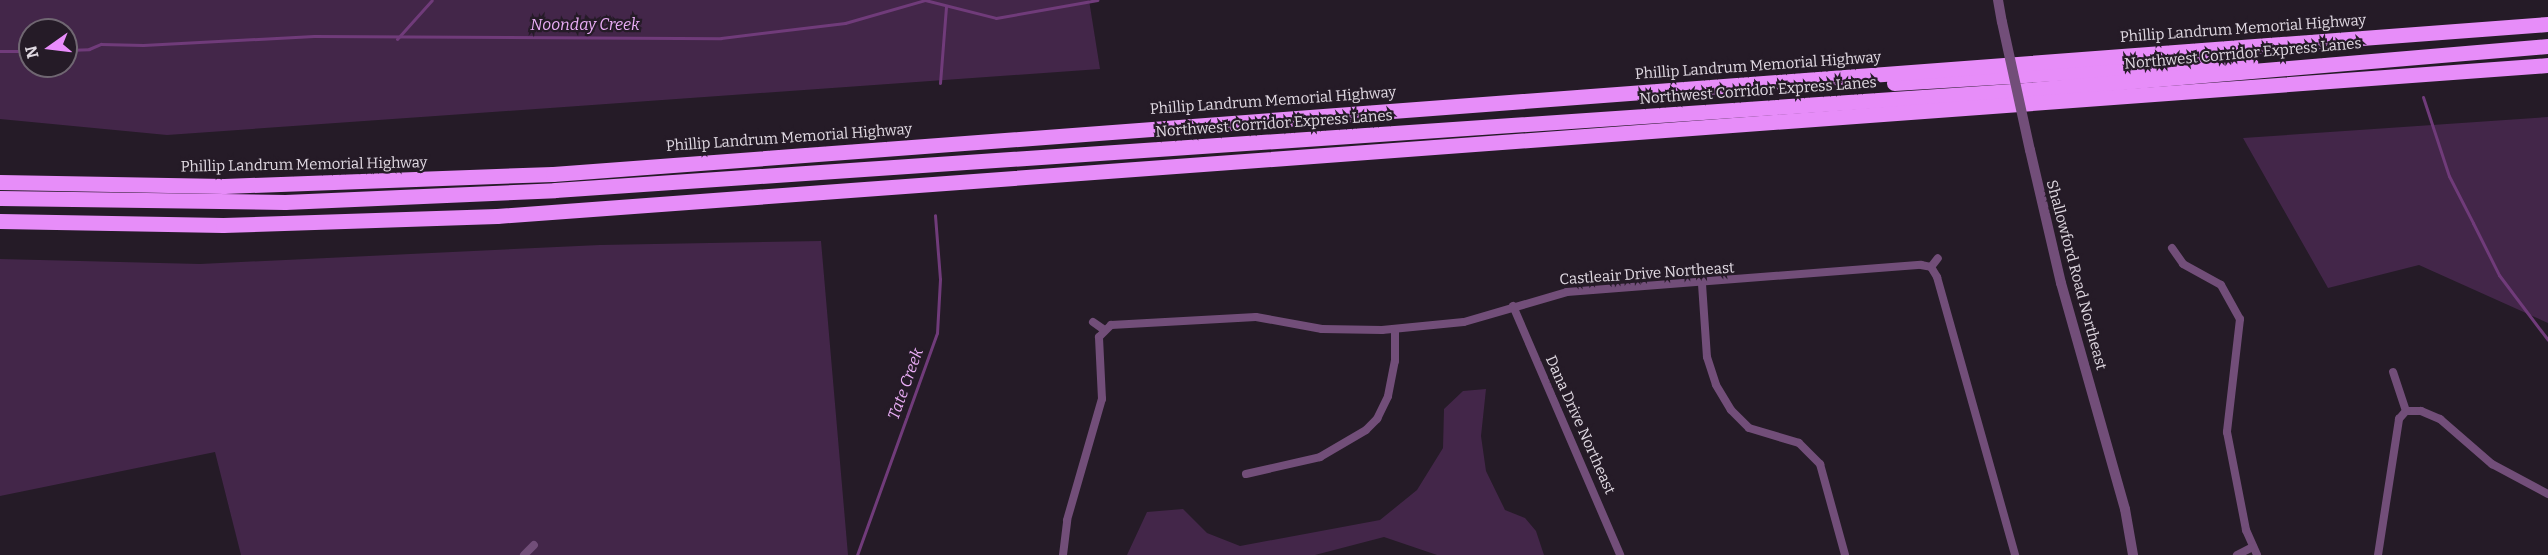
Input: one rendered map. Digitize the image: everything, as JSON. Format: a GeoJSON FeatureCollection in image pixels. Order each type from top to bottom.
{"type":"FeatureCollection","features":[{"type":"Feature","properties":{"kind":"highway","name":"Phillip Landrum Memorial Highway"},"geometry":{"type":"LineString","coordinates":[[0,182],[224,186],[526,176],[2548,24]]}},
{"type":"Feature","properties":{"kind":"highway","name":"Northwest Corridor Express Lanes"},"geometry":{"type":"LineString","coordinates":[[0,198],[285,202],[555,190],[773,172],[1395,135],[2015,91],[2548,46]]}},
{"type":"Feature","properties":{"kind":"highway"},"geometry":{"type":"LineString","coordinates":[[1687,89],[1970,81],[2250,61],[2484,51]]}},
{"type":"Feature","properties":{"kind":"highway"},"geometry":{"type":"LineString","coordinates":[[2,222],[255,225],[508,216],[2548,65]]}},
{"type":"Feature","properties":{"kind":"street","name":"Shallowford Road Northeast"},"geometry":{"type":"LineString","coordinates":[[1998,0],[2056,263],[2125,509],[2133,555]]}},
{"type":"Feature","properties":{"kind":"street"},"geometry":{"type":"LineString","coordinates":[[2172,248],[2183,264],[2221,285],[2240,319],[2227,432],[2255,551],[2237,555]]}},
{"type":"Feature","properties":{"kind":"street"},"geometry":{"type":"LineString","coordinates":[[1938,258],[1932,267],[2015,555]]}},
{"type":"Feature","properties":{"kind":"street","name":"Castleair Drive Northeast"},"geometry":{"type":"LineString","coordinates":[[1104,329],[1119,324],[1256,317],[1322,329],[1395,329],[1464,322],[1567,292],[1702,284],[1913,265],[1932,267]]}},
{"type":"Feature","properties":{"kind":"street"},"geometry":{"type":"LineString","coordinates":[[1702,284],[1707,357],[1723,398],[1749,428],[1786,438],[1811,452],[1825,478],[1845,555]]}},
{"type":"Feature","properties":{"kind":"street","name":"Dana Drive Northeast"},"geometry":{"type":"LineString","coordinates":[[1513,306],[1620,555]]}},
{"type":"Feature","properties":{"kind":"street"},"geometry":{"type":"LineString","coordinates":[[1063,555],[1067,520],[1099,419],[1102,399],[1099,337],[1104,329],[1093,322]]}},
{"type":"Feature","properties":{"kind":"street"},"geometry":{"type":"LineString","coordinates":[[1246,474],[1320,457],[1366,430],[1377,419],[1388,396],[1395,361],[1395,329]]}},
{"type":"Feature","properties":{"kind":"street"},"geometry":{"type":"LineString","coordinates":[[2378,555],[2397,426],[2406,411],[2393,372]]}},
{"type":"Feature","properties":{"kind":"street"},"geometry":{"type":"LineString","coordinates":[[2406,411],[2421,411],[2440,419],[2492,464],[2548,494]]}},
{"type":"Feature","properties":{"kind":"street"},"geometry":{"type":"LineString","coordinates":[[524,555],[534,545]]}},
{"type":"Feature","properties":{"kind":"shaded area"},"geometry":{"type":"Polygon","coordinates":[[[0,0],[1089,0],[1100,69],[167,135],[0,119],[0,0]]]}},
{"type":"Feature","properties":{"kind":"shaded area"},"geometry":{"type":"Polygon","coordinates":[[[2548,117],[2548,323],[2419,265],[2328,288],[2243,138],[2548,117]]]}},
{"type":"Feature","properties":{"kind":"shaded area"},"geometry":{"type":"Polygon","coordinates":[[[821,241],[848,555],[241,555],[215,452],[0,496],[0,259],[200,264],[600,245],[821,241]]]}},
{"type":"Feature","properties":{"kind":"shaded area"},"geometry":{"type":"Polygon","coordinates":[[[1486,389],[1481,436],[1486,471],[1505,510],[1525,518],[1536,531],[1544,555],[1437,555],[1384,537],[1315,555],[1127,555],[1147,512],[1183,509],[1207,533],[1240,546],[1380,520],[1417,490],[1443,448],[1444,409],[1463,391],[1486,389]]]}},
{"type":"Feature","properties":{"kind":"waterway"},"geometry":{"type":"LineString","coordinates":[[397,39],[432,0]]}},
{"type":"Feature","properties":{"kind":"waterway","name":"Noonday Creek"},"geometry":{"type":"LineString","coordinates":[[78,49],[89,49],[101,44],[143,45],[314,36],[721,38],[845,23],[925,0],[996,18],[1097,0]]}},
{"type":"Feature","properties":{"kind":"waterway","name":"Tate Creek"},"geometry":{"type":"LineString","coordinates":[[940,83],[946,6]]}},
{"type":"Feature","properties":{"kind":"waterway","name":"Noonday Creek"},"geometry":{"type":"LineString","coordinates":[[0,51],[18,51]]}},
{"type":"Feature","properties":{"kind":"waterway"},"geometry":{"type":"LineString","coordinates":[[2423,97],[2449,176],[2499,275],[2548,340]]}},
{"type":"Feature","properties":{"kind":"waterway","name":"Tate Creek"},"geometry":{"type":"LineString","coordinates":[[857,555],[937,333],[940,279],[935,215]]}}]}
